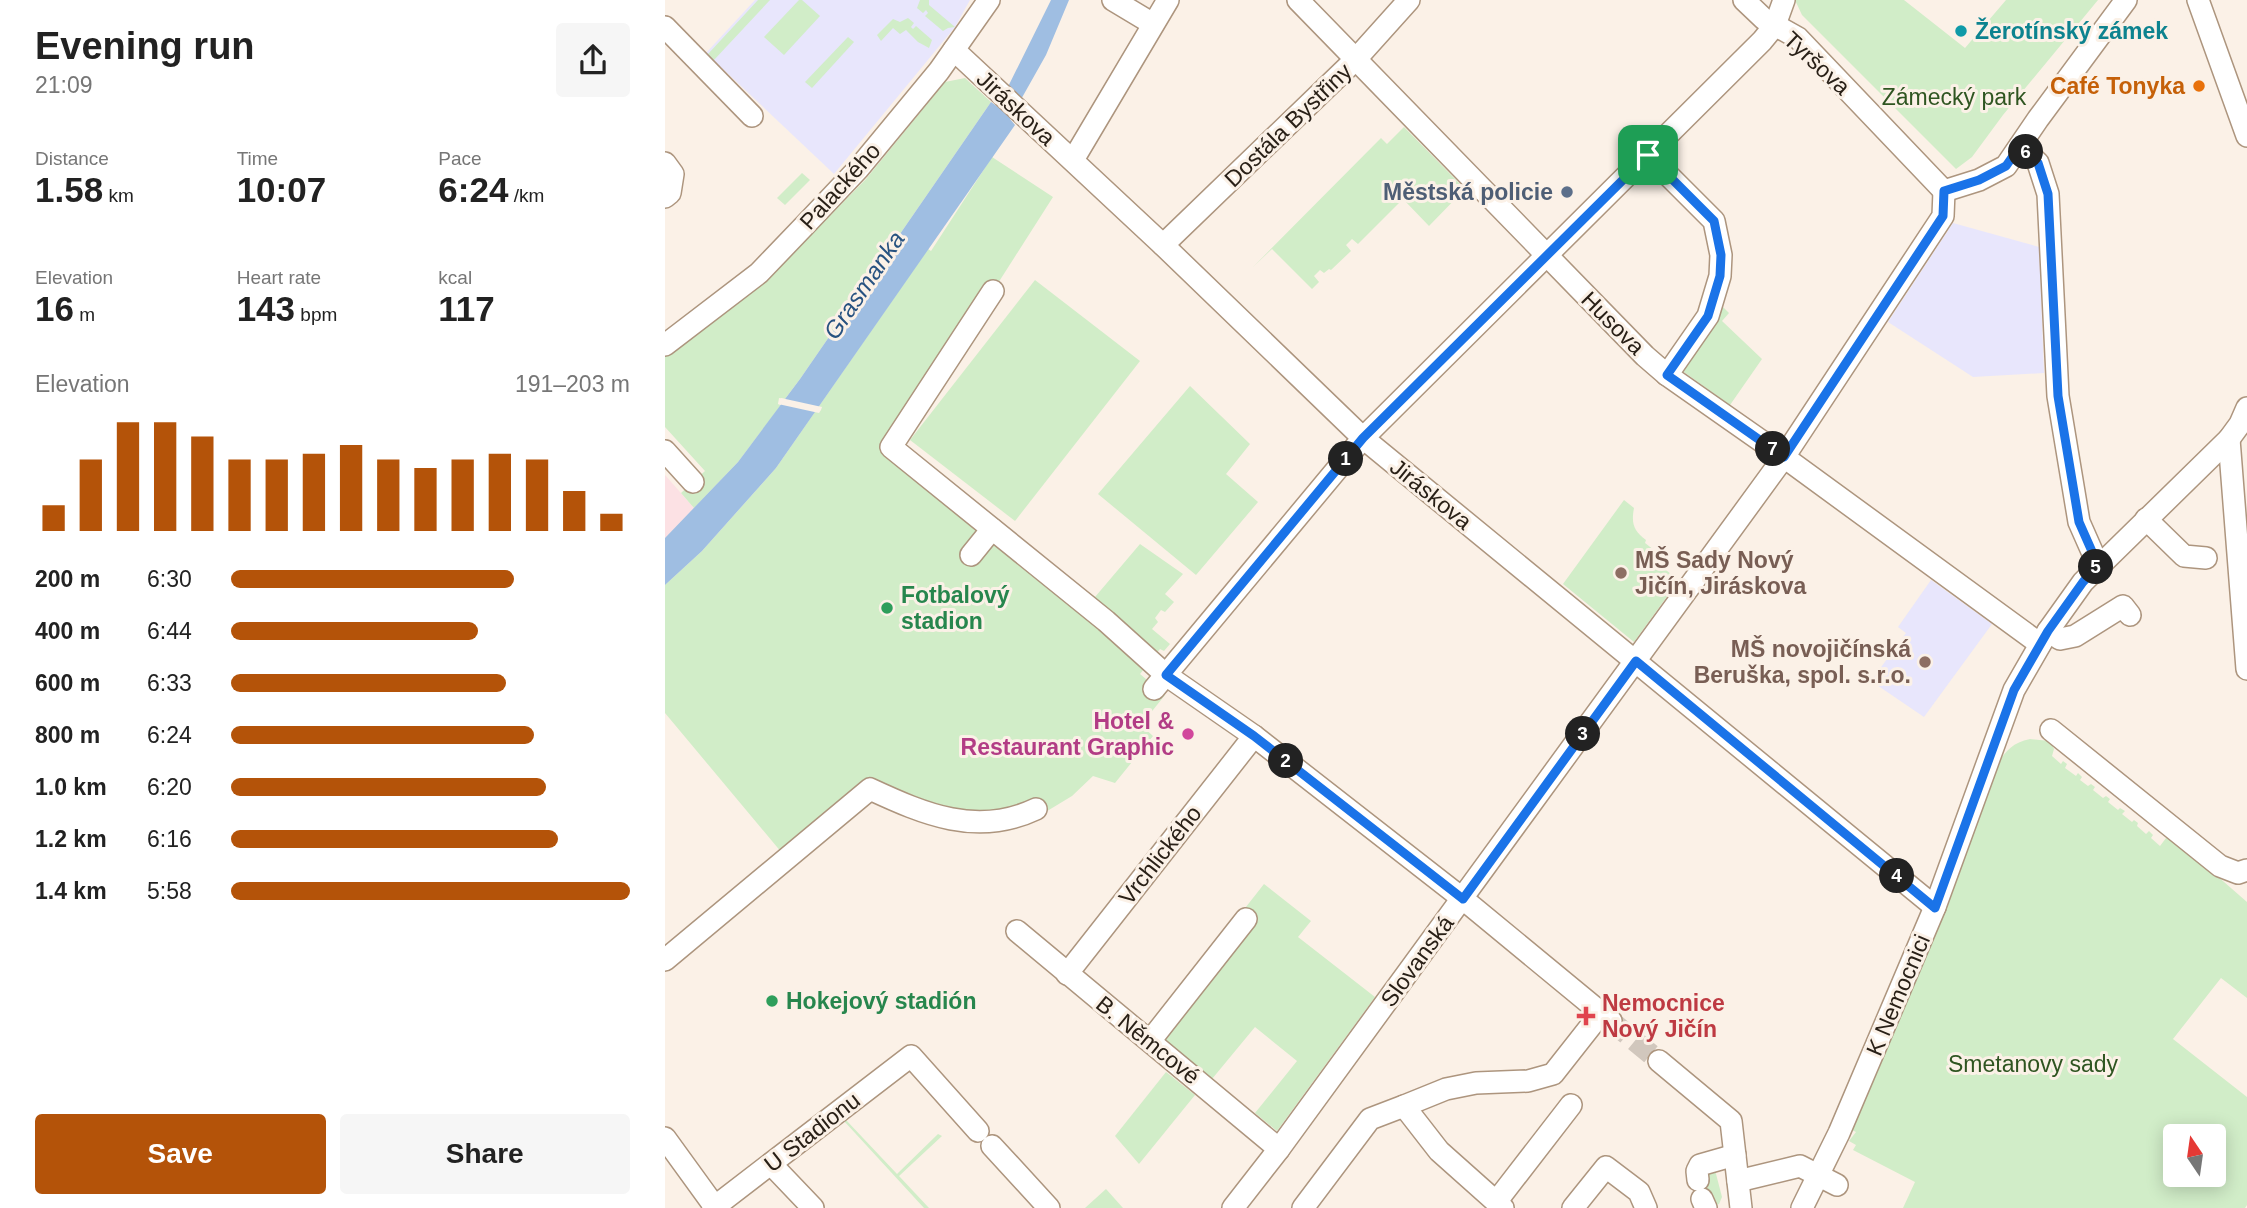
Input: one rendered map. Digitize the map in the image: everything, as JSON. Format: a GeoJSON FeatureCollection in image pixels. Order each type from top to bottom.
{"type":"FeatureCollection","features":[{"type":"Feature","properties":{"kind":"street","name":"Palackého"},"geometry":{"type":"LineString","coordinates":[[665,345],[759,273],[858,169],[954,50],[989,0]]}},
{"type":"Feature","properties":{"kind":"street"},"geometry":{"type":"LineString","coordinates":[[1113,0],[1153,24]]}},
{"type":"Feature","properties":{"kind":"street"},"geometry":{"type":"LineString","coordinates":[[1073,160],[1168,0]]}},
{"type":"Feature","properties":{"kind":"street","name":"Husova"},"geometry":{"type":"LineString","coordinates":[[1298,0],[1644,356],[1667,375],[2044,637]]}},
{"type":"Feature","properties":{"kind":"street","name":"Dostála Bystřiny"},"geometry":{"type":"LineString","coordinates":[[1163,245],[1356,59],[1409,0]]}},
{"type":"Feature","properties":{"kind":"street","name":"Tyršova"},"geometry":{"type":"LineString","coordinates":[[1744,0],[1764,19],[1798,38],[1944,191]]}},
{"type":"Feature","properties":{"kind":"street"},"geometry":{"type":"LineString","coordinates":[[1160,682],[1363,438],[1762,41],[1775,25],[1784,0]]}},
{"type":"Feature","properties":{"kind":"street"},"geometry":{"type":"LineString","coordinates":[[1944,191],[1979,180],[2006,166],[2126,0]]}},
{"type":"Feature","properties":{"kind":"street"},"geometry":{"type":"LineString","coordinates":[[2198,0],[2247,136]]}},
{"type":"Feature","properties":{"kind":"street"},"geometry":{"type":"LineString","coordinates":[[665,27],[752,117]]}},
{"type":"Feature","properties":{"kind":"street","name":"Jiráskova"},"geometry":{"type":"LineString","coordinates":[[954,50],[1163,245],[1363,438],[1935,908]]}},
{"type":"Feature","properties":{"kind":"street"},"geometry":{"type":"LineString","coordinates":[[2020,146],[2038,163],[2048,194],[2058,396],[2079,522],[2098,565]]}},
{"type":"Feature","properties":{"kind":"street"},"geometry":{"type":"LineString","coordinates":[[1648,155],[1714,221],[1721,255],[1720,276],[1708,316],[1667,375]]}},
{"type":"Feature","properties":{"kind":"street"},"geometry":{"type":"LineString","coordinates":[[665,163],[673,174],[670,193],[665,197]]}},
{"type":"Feature","properties":{"kind":"street","name":"Slovanská"},"geometry":{"type":"LineString","coordinates":[[1244,1204],[1279,1149],[1784,457],[1943,216],[1944,191]]}},
{"type":"Feature","properties":{"kind":"street"},"geometry":{"type":"LineString","coordinates":[[993,291],[891,447],[1106,621],[1160,682],[1254,736],[1463,899],[1606,1017],[1553,1074],[1528,1081],[1476,1083],[1446,1089],[1370,1119],[1303,1208]]}},
{"type":"Feature","properties":{"kind":"street","name":"K Nemocnici"},"geometry":{"type":"LineString","coordinates":[[1802,1208],[1812,1169],[1839,1133],[1935,908],[2014,690],[2044,637],[2083,582],[2229,439],[2247,408]]}},
{"type":"Feature","properties":{"kind":"street"},"geometry":{"type":"LineString","coordinates":[[2229,439],[2247,669]]}},
{"type":"Feature","properties":{"kind":"street"},"geometry":{"type":"LineString","coordinates":[[665,451],[693,482]]}},
{"type":"Feature","properties":{"kind":"street"},"geometry":{"type":"LineString","coordinates":[[2146,519],[2184,556],[2206,558]]}},
{"type":"Feature","properties":{"kind":"street"},"geometry":{"type":"LineString","coordinates":[[971,555],[992,529]]}},
{"type":"Feature","properties":{"kind":"street"},"geometry":{"type":"LineString","coordinates":[[2044,637],[2060,639],[2075,636],[2123,606],[2130,615]]}},
{"type":"Feature","properties":{"kind":"street"},"geometry":{"type":"LineString","coordinates":[[2051,730],[2220,866],[2238,873],[2247,870]]}},
{"type":"Feature","properties":{"kind":"street","name":"Vrchlického"},"geometry":{"type":"LineString","coordinates":[[1067,974],[1254,736]]}},
{"type":"Feature","properties":{"kind":"street"},"geometry":{"type":"LineString","coordinates":[[665,960],[870,789],[921,813],[943,818],[992,821],[1036,809]]}},
{"type":"Feature","properties":{"kind":"street"},"geometry":{"type":"LineString","coordinates":[[1150,1041],[1246,919]]}},
{"type":"Feature","properties":{"kind":"street","name":"B. Němcové"},"geometry":{"type":"LineString","coordinates":[[1017,931],[1279,1149]]}},
{"type":"Feature","properties":{"kind":"street","name":"U Stadionu"},"geometry":{"type":"LineString","coordinates":[[714,1207],[911,1056],[1049,1208]]}},
{"type":"Feature","properties":{"kind":"street"},"geometry":{"type":"LineString","coordinates":[[1659,1061],[1731,1121],[1738,1181],[1737,1207]]}},
{"type":"Feature","properties":{"kind":"street"},"geometry":{"type":"LineString","coordinates":[[1404,1105],[1439,1151],[1499,1205],[1571,1105]]}},
{"type":"Feature","properties":{"kind":"street"},"geometry":{"type":"LineString","coordinates":[[666,1141],[714,1207]]}},
{"type":"Feature","properties":{"kind":"street"},"geometry":{"type":"LineString","coordinates":[[1702,1195],[1697,1171],[1700,1165],[1735,1155]]}},
{"type":"Feature","properties":{"kind":"street"},"geometry":{"type":"LineString","coordinates":[[771,1164],[813,1208]]}},
{"type":"Feature","properties":{"kind":"street"},"geometry":{"type":"LineString","coordinates":[[1573,1208],[1606,1167],[1639,1192],[1646,1208]]}},
{"type":"Feature","properties":{"kind":"street"},"geometry":{"type":"LineString","coordinates":[[1738,1181],[1812,1169]]}},
{"type":"Feature","properties":{"kind":"shaded area"},"geometry":{"type":"Polygon","coordinates":[[[755,0],[970,0],[955,27],[834,174],[706,53],[755,0]]]}},
{"type":"Feature","properties":{"kind":"shaded area"},"geometry":{"type":"Polygon","coordinates":[[[1953,223],[2039,247],[2044,373],[1973,377],[1888,322],[1953,223]]]}},
{"type":"Feature","properties":{"kind":"shaded area"},"geometry":{"type":"Polygon","coordinates":[[[665,475],[694,508],[665,538],[665,475]]]}},
{"type":"Feature","properties":{"kind":"shaded area","name":"MŠ novojičínská Beruška, spol. s.r.o."},"geometry":{"type":"Polygon","coordinates":[[[1931,580],[1992,624],[1924,717],[1871,681],[1906,633],[1898,627],[1931,580]]]}},
{"type":"Feature","properties":{"kind":"green space"},"geometry":{"type":"Polygon","coordinates":[[[758,0],[770,0],[714,60],[708,54],[758,0]]]}},
{"type":"Feature","properties":{"kind":"green space"},"geometry":{"type":"Polygon","coordinates":[[[799,0],[820,16],[784,55],[764,37],[799,0]]]}},
{"type":"Feature","properties":{"kind":"green space"},"geometry":{"type":"Polygon","coordinates":[[[920,0],[929,0],[929,5],[955,27],[943,31],[925,16],[928,13],[926,10],[923,13],[917,8],[920,0]]]}},
{"type":"Feature","properties":{"kind":"green space","name":"Zámecký park"},"geometry":{"type":"Polygon","coordinates":[[[1795,0],[1904,0],[1965,48],[2006,0],[2098,0],[2003,115],[1972,157],[1956,169],[1802,15],[1795,0]]]}},
{"type":"Feature","properties":{"kind":"green space"},"geometry":{"type":"Polygon","coordinates":[[[908,18],[914,23],[911,27],[913,29],[916,26],[932,40],[929,48],[906,30],[900,34],[893,28],[881,41],[877,35],[893,19],[900,22],[908,18]]]}},
{"type":"Feature","properties":{"kind":"green space"},"geometry":{"type":"Polygon","coordinates":[[[848,37],[854,42],[812,88],[805,82],[848,37]]]}},
{"type":"Feature","properties":{"kind":"green space"},"geometry":{"type":"Polygon","coordinates":[[[965,78],[991,102],[800,379],[785,399],[779,398],[778,404],[781,405],[738,462],[694,508],[681,493],[705,471],[665,427],[665,357],[763,284],[866,179],[945,82],[965,78]]]}},
{"type":"Feature","properties":{"kind":"green space"},"geometry":{"type":"Polygon","coordinates":[[[1404,127],[1465,189],[1429,226],[1403,199],[1358,244],[1352,239],[1346,245],[1351,251],[1331,270],[1324,273],[1320,270],[1314,276],[1319,282],[1312,289],[1272,249],[1253,267],[1381,138],[1387,144],[1404,127]]]}},
{"type":"Feature","properties":{"kind":"green space","name":"Fotbalový stadion"},"geometry":{"type":"Polygon","coordinates":[[[992,157],[1053,197],[993,291],[902,445],[1095,597],[1140,544],[1183,574],[1165,594],[1174,602],[1165,612],[1161,610],[1155,618],[1158,622],[1152,629],[1170,644],[1164,651],[1160,649],[1140,674],[1165,695],[1141,725],[1153,736],[1115,783],[1093,776],[1072,796],[1034,819],[969,831],[915,820],[883,807],[870,789],[782,853],[665,713],[665,585],[702,551],[776,468],[928,249],[931,251],[992,157]]]}},
{"type":"Feature","properties":{"kind":"green space"},"geometry":{"type":"Polygon","coordinates":[[[802,173],[810,180],[785,205],[777,198],[802,173]]]}},
{"type":"Feature","properties":{"kind":"green space"},"geometry":{"type":"Polygon","coordinates":[[[1035,280],[1140,361],[1015,521],[910,440],[1035,280]]]}},
{"type":"Feature","properties":{"kind":"green space"},"geometry":{"type":"Polygon","coordinates":[[[1717,301],[1729,313],[1722,321],[1762,359],[1730,405],[1684,372],[1683,365],[1717,301]]]}},
{"type":"Feature","properties":{"kind":"green space"},"geometry":{"type":"Polygon","coordinates":[[[1190,386],[1250,444],[1226,474],[1258,502],[1196,575],[1098,494],[1190,386]]]}},
{"type":"Feature","properties":{"kind":"green space","name":"MŠ Sady Nový Jičín, Jiráskova"},"geometry":{"type":"Polygon","coordinates":[[[1624,500],[1634,508],[1633,523],[1636,530],[1654,550],[1659,564],[1679,580],[1634,642],[1563,584],[1624,500]]]}},
{"type":"Feature","properties":{"kind":"green space","name":"Smetanovy sady"},"geometry":{"type":"Polygon","coordinates":[[[2030,739],[2050,741],[2054,749],[2052,756],[2061,764],[2063,761],[2067,764],[2065,768],[2076,776],[2078,773],[2082,777],[2080,780],[2088,786],[2091,784],[2095,787],[2093,790],[2103,798],[2106,796],[2110,799],[2108,802],[2118,810],[2120,808],[2125,811],[2122,814],[2138,823],[2137,826],[2146,834],[2149,831],[2153,835],[2151,838],[2160,846],[2169,834],[2247,902],[2247,998],[2221,978],[2173,1039],[2247,1097],[2245,1208],[1903,1208],[1915,1182],[1853,1150],[1856,1145],[1849,1141],[1856,1132],[1850,1129],[1996,767],[2010,748],[2030,739]]]}},
{"type":"Feature","properties":{"kind":"green space"},"geometry":{"type":"Polygon","coordinates":[[[1264,884],[1311,921],[1298,937],[1375,997],[1277,1131],[1255,1113],[1297,1061],[1255,1027],[1212,1079],[1150,1029],[1264,884]]]}},
{"type":"Feature","properties":{"kind":"green space"},"geometry":{"type":"Polygon","coordinates":[[[1166,1072],[1195,1095],[1139,1164],[1115,1136],[1166,1072]]]}},
{"type":"Feature","properties":{"kind":"green space"},"geometry":{"type":"Polygon","coordinates":[[[846,1120],[897,1174],[938,1134],[942,1136],[899,1176],[929,1208],[924,1208],[844,1121],[846,1120]]]}},
{"type":"Feature","properties":{"kind":"green space"},"geometry":{"type":"Polygon","coordinates":[[[1715,1170],[1722,1197],[1716,1205],[1707,1200],[1702,1176],[1715,1170]]]}},
{"type":"Feature","properties":{"kind":"green space"},"geometry":{"type":"Polygon","coordinates":[[[1106,1189],[1123,1208],[1085,1208],[1106,1189]]]}},
{"type":"Feature","properties":{"kind":"water"},"geometry":{"type":"Polygon","coordinates":[[[1051,0],[1069,0],[1046,55],[1010,119],[1015,125],[776,468],[702,551],[665,585],[665,538],[738,462],[800,379],[991,102],[998,107],[1051,0]]]}},
{"type":"Feature","properties":{"kind":"pier"},"geometry":{"type":"Polygon","coordinates":[[[781,398],[822,407],[819,413],[778,404],[781,398]]]}},
{"type":"Feature","properties":{"kind":"tunnel"},"geometry":{"type":"LineString","coordinates":[[1611,1021],[1659,1061]]}},
{"type":"Feature","properties":{"kind":"place","name":"Žerotínský zámek"},"geometry":{"type":"Point","coordinates":[1961,31]}},
{"type":"Feature","properties":{"kind":"place","name":"Café Tonyka"},"geometry":{"type":"Point","coordinates":[2199,86]}},
{"type":"Feature","properties":{"kind":"place","name":"Městská policie"},"geometry":{"type":"Point","coordinates":[1567,192]}},
{"type":"Feature","properties":{"kind":"place","name":"MŠ Sady Nový Jičín, Jiráskova"},"geometry":{"type":"Point","coordinates":[1621,573]}},
{"type":"Feature","properties":{"kind":"place","name":"Fotbalový stadion"},"geometry":{"type":"Point","coordinates":[887,608]}},
{"type":"Feature","properties":{"kind":"place","name":"MŠ novojičínská Beruška, spol. s.r.o."},"geometry":{"type":"Point","coordinates":[1925,662]}},
{"type":"Feature","properties":{"kind":"place","name":"Hotel & Restaurant Graphic"},"geometry":{"type":"Point","coordinates":[1188,734]}},
{"type":"Feature","properties":{"kind":"place","name":"Hokejový stadión"},"geometry":{"type":"Point","coordinates":[772,1001]}},
{"type":"Feature","properties":{"kind":"place","name":"Nemocnice Nový Jičín"},"geometry":{"type":"Point","coordinates":[1586,1016]}},
{"type":"Feature","properties":{"kind":"route"},"geometry":{"type":"LineString","coordinates":[[2020,146],[2038,163],[2048,194],[2058,396],[2079,522],[2098,565],[2048,631],[2014,690],[1935,908],[1636,661],[1463,899],[1254,736],[1166,675],[1363,438],[1648,155],[1714,221],[1721,255],[1720,276],[1708,316],[1667,375],[1784,457],[1943,216],[1944,191],[1979,180],[2006,166],[2020,146]]}},
{"type":"Feature","properties":{"kind":"water label","name":"Grasmanka"},"geometry":{"type":"Point","coordinates":[864,285]}}]}
